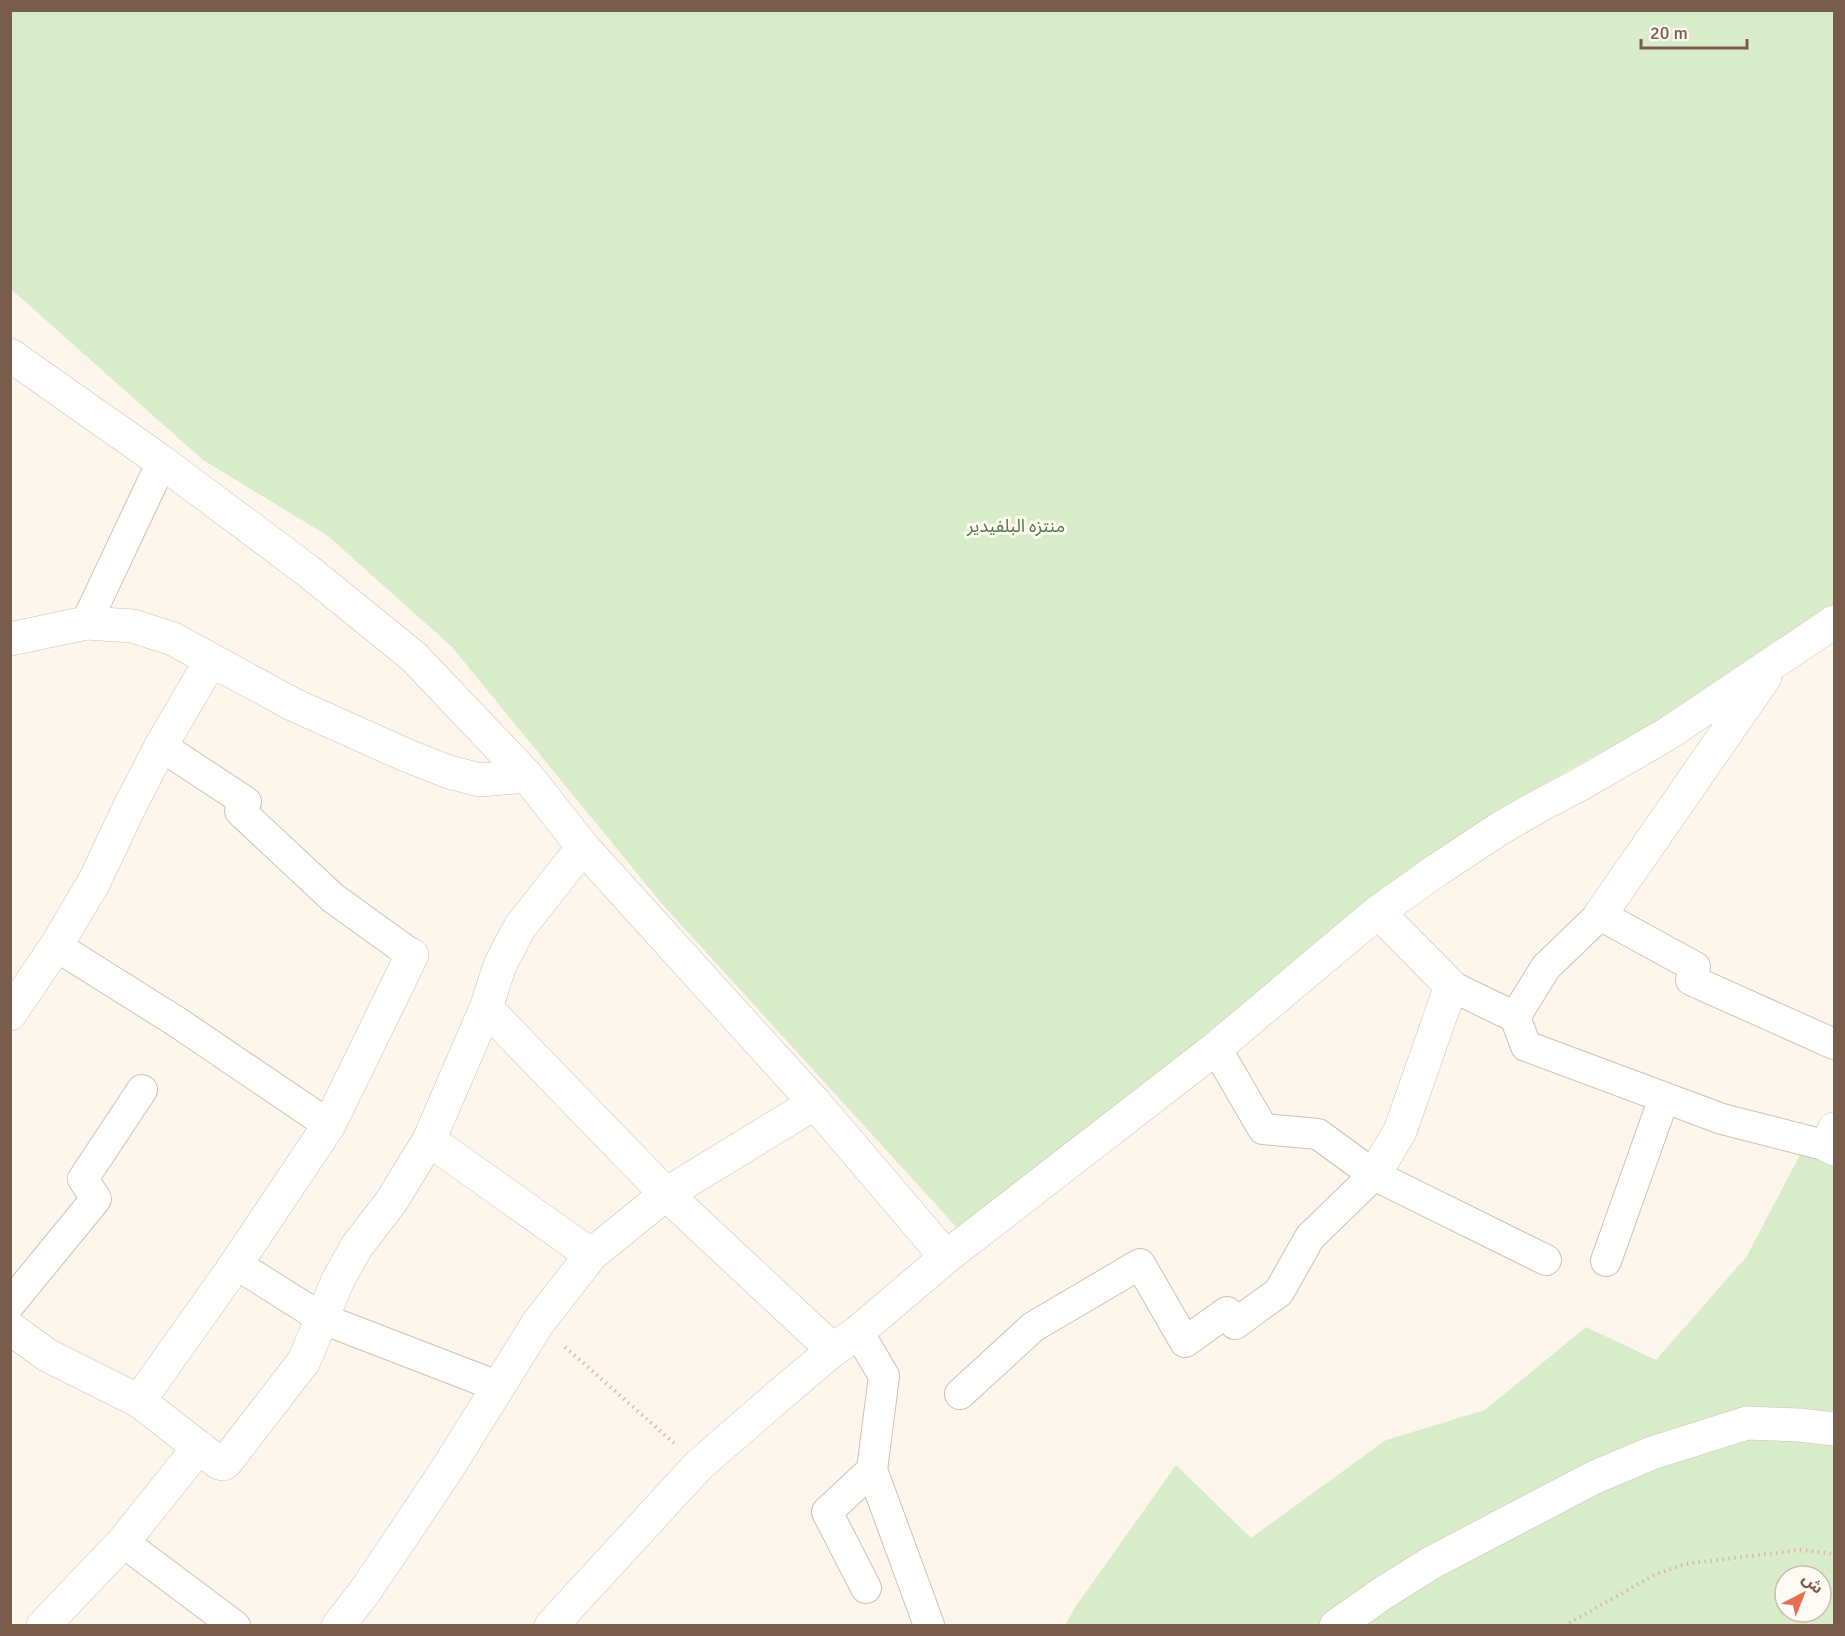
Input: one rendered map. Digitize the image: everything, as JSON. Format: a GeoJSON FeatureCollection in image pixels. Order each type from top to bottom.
{"type":"FeatureCollection","features":[{"type":"Feature","properties":{"kind":"street"},"geometry":{"type":"LineString","coordinates":[[10,355],[162,462],[308,571],[414,657],[527,776],[583,847],[815,1102],[946,1257]]}},
{"type":"Feature","properties":{"kind":"street"},"geometry":{"type":"LineString","coordinates":[[86,623],[162,462]]}},
{"type":"Feature","properties":{"kind":"street"},"geometry":{"type":"LineString","coordinates":[[551,1626],[699,1465],[946,1257],[1216,1048],[1378,912],[1499,829],[1667,734],[1834,622]]}},
{"type":"Feature","properties":{"kind":"street"},"geometry":{"type":"LineString","coordinates":[[10,639],[86,623],[133,626],[173,639],[292,704],[449,772],[480,780],[527,776]]}},
{"type":"Feature","properties":{"kind":"street"},"geometry":{"type":"LineString","coordinates":[[13,1006],[56,946],[94,882],[161,746],[211,660]]}},
{"type":"Feature","properties":{"kind":"street"},"geometry":{"type":"LineString","coordinates":[[1515,1017],[1546,967],[1600,915],[1774,663]]}},
{"type":"Feature","properties":{"kind":"street"},"geometry":{"type":"LineString","coordinates":[[139,1401],[236,1264],[329,1125],[412,955],[333,897],[240,810],[246,802],[161,746]]}},
{"type":"Feature","properties":{"kind":"street"},"geometry":{"type":"LineString","coordinates":[[10,1328],[46,1355],[139,1401],[219,1463],[226,1462],[304,1361],[338,1280],[357,1246],[390,1202],[429,1140],[486,1008],[500,965],[520,927],[583,847]]}},
{"type":"Feature","properties":{"kind":"street"},"geometry":{"type":"LineString","coordinates":[[1378,912],[1451,986],[1515,1017],[1526,1046],[1722,1119],[1832,1142]]}},
{"type":"Feature","properties":{"kind":"street"},"geometry":{"type":"LineString","coordinates":[[1600,915],[1695,967],[1691,980],[1834,1044]]}},
{"type":"Feature","properties":{"kind":"street"},"geometry":{"type":"LineString","coordinates":[[56,946],[177,1022],[329,1125]]}},
{"type":"Feature","properties":{"kind":"street"},"geometry":{"type":"LineString","coordinates":[[960,1394],[1033,1327],[1140,1264],[1185,1342],[1227,1312],[1235,1324],[1279,1292],[1310,1237],[1374,1175],[1400,1131],[1451,986]]}},
{"type":"Feature","properties":{"kind":"street"},"geometry":{"type":"LineString","coordinates":[[486,1008],[666,1194],[845,1341],[884,1376],[872,1470],[929,1625]]}},
{"type":"Feature","properties":{"kind":"street"},"geometry":{"type":"LineString","coordinates":[[1216,1048],[1263,1129],[1318,1134],[1374,1175],[1546,1260]]}},
{"type":"Feature","properties":{"kind":"street"},"geometry":{"type":"LineString","coordinates":[[10,1304],[96,1199],[83,1179],[142,1090]]}},
{"type":"Feature","properties":{"kind":"street"},"geometry":{"type":"LineString","coordinates":[[1606,1261],[1664,1098]]}},
{"type":"Feature","properties":{"kind":"street"},"geometry":{"type":"LineString","coordinates":[[338,1626],[363,1594],[449,1466],[538,1323],[591,1255],[666,1194],[815,1102]]}},
{"type":"Feature","properties":{"kind":"street"},"geometry":{"type":"LineString","coordinates":[[429,1140],[591,1255]]}},
{"type":"Feature","properties":{"kind":"street"},"geometry":{"type":"LineString","coordinates":[[236,1264],[323,1319],[497,1386]]}},
{"type":"Feature","properties":{"kind":"street"},"geometry":{"type":"LineString","coordinates":[[1336,1626],[1431,1563],[1595,1477],[1652,1453],[1748,1423],[1834,1429]]}},
{"type":"Feature","properties":{"kind":"street"},"geometry":{"type":"LineString","coordinates":[[43,1626],[123,1542],[199,1447]]}},
{"type":"Feature","properties":{"kind":"street"},"geometry":{"type":"LineString","coordinates":[[866,1588],[826,1512],[872,1470]]}},
{"type":"Feature","properties":{"kind":"street"},"geometry":{"type":"LineString","coordinates":[[123,1542],[235,1626]]}},
{"type":"Feature","properties":{"kind":"path"},"geometry":{"type":"LineString","coordinates":[[538,1323],[699,1465]]}},
{"type":"Feature","properties":{"kind":"path"},"geometry":{"type":"LineString","coordinates":[[1564,1626],[1656,1574],[1685,1564],[1800,1550],[1834,1554]]}},
{"type":"Feature","properties":{"kind":"green space","name":"منتزه البلفيدير"},"geometry":{"type":"Polygon","coordinates":[[[10,11],[1834,11],[1834,604],[1659,720],[1497,810],[1343,922],[1176,1061],[960,1231],[663,905],[452,647],[328,536],[203,460],[11,289],[10,11]]]}},
{"type":"Feature","properties":{"kind":"green space"},"geometry":{"type":"Polygon","coordinates":[[[1802,1151],[1834,1164],[1834,1625],[1065,1626],[1074,1609],[1176,1465],[1251,1538],[1386,1440],[1485,1410],[1586,1327],[1656,1360],[1747,1256],[1802,1151]]]}}]}
